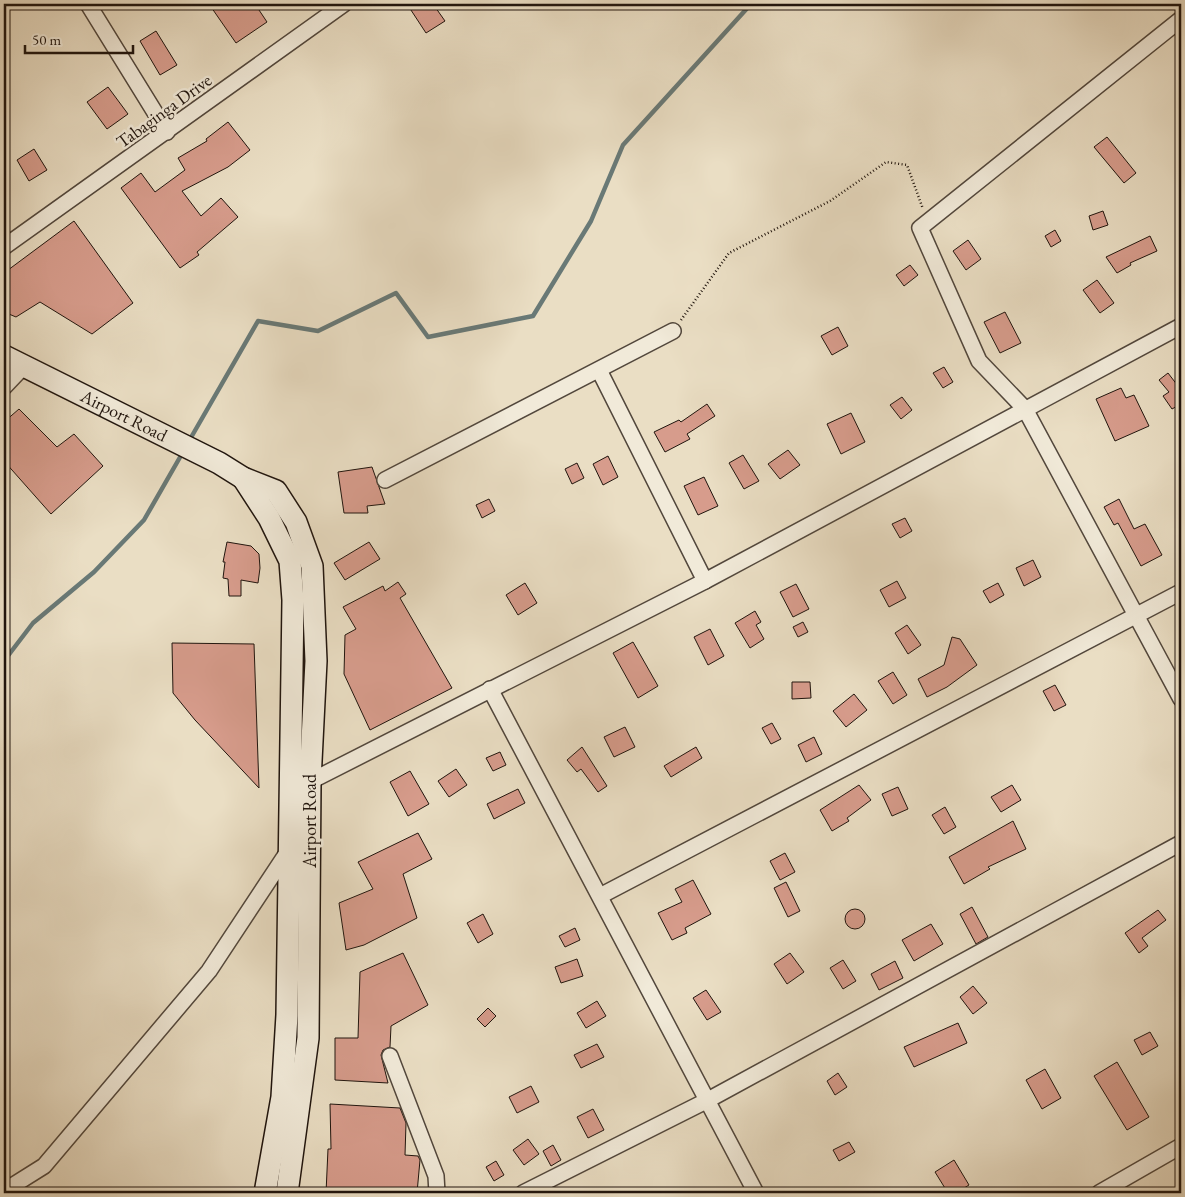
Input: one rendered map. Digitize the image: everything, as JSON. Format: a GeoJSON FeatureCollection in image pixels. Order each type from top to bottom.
{"type":"FeatureCollection","features":[{"type":"Feature","properties":{"kind":"street"},"geometry":{"type":"LineString","coordinates":[[88,4],[167,132]]}},
{"type":"Feature","properties":{"kind":"street","name":"Tabaginga Drive"},"geometry":{"type":"LineString","coordinates":[[4,247],[344,4]]}},
{"type":"Feature","properties":{"kind":"street"},"geometry":{"type":"LineString","coordinates":[[1181,20],[920,228],[979,361],[1025,410],[1181,699]]}},
{"type":"Feature","properties":{"kind":"street"},"geometry":{"type":"LineString","coordinates":[[291,792],[705,581],[1181,326]]}},
{"type":"Feature","properties":{"kind":"street"},"geometry":{"type":"LineString","coordinates":[[385,480],[673,331]]}},
{"type":"Feature","properties":{"kind":"street","name":"Airport Road"},"geometry":{"type":"LineString","coordinates":[[4,356],[180,443],[219,463],[242,478],[276,491],[296,522],[312,566],[316,661],[310,781],[308,1038],[286,1193]]}},
{"type":"Feature","properties":{"kind":"street"},"geometry":{"type":"LineString","coordinates":[[4,387],[24,366]]}},
{"type":"Feature","properties":{"kind":"street"},"geometry":{"type":"LineString","coordinates":[[600,370],[705,581]]}},
{"type":"Feature","properties":{"kind":"street","name":"Airport Road"},"geometry":{"type":"LineString","coordinates":[[242,478],[269,518],[290,561],[294,600],[287,1015],[282,1097],[265,1193]]}},
{"type":"Feature","properties":{"kind":"street"},"geometry":{"type":"LineString","coordinates":[[600,896],[1181,592]]}},
{"type":"Feature","properties":{"kind":"street"},"geometry":{"type":"LineString","coordinates":[[490,689],[756,1193]]}},
{"type":"Feature","properties":{"kind":"street"},"geometry":{"type":"LineString","coordinates":[[4,1191],[44,1166],[203,978],[311,818]]}},
{"type":"Feature","properties":{"kind":"street"},"geometry":{"type":"LineString","coordinates":[[523,1193],[708,1100],[1181,843]]}},
{"type":"Feature","properties":{"kind":"street"},"geometry":{"type":"LineString","coordinates":[[390,1056],[436,1176],[437,1193]]}},
{"type":"Feature","properties":{"kind":"street"},"geometry":{"type":"LineString","coordinates":[[1099,1193],[1181,1146]]}},
{"type":"Feature","properties":{"kind":"path"},"geometry":{"type":"LineString","coordinates":[[673,331],[729,253],[830,201],[886,162],[907,164],[927,222]]}},
{"type":"Feature","properties":{"kind":"building"},"geometry":{"type":"Polygon","coordinates":[[[209,4],[255,4],[267,22],[236,43],[209,4]]]}},
{"type":"Feature","properties":{"kind":"building"},"geometry":{"type":"Polygon","coordinates":[[[407,4],[433,4],[445,21],[426,33],[407,4]]]}},
{"type":"Feature","properties":{"kind":"building"},"geometry":{"type":"Polygon","coordinates":[[[156,31],[177,65],[160,75],[140,41],[156,31]]]}},
{"type":"Feature","properties":{"kind":"building"},"geometry":{"type":"Polygon","coordinates":[[[108,87],[128,114],[107,129],[87,102],[108,87]]]}},
{"type":"Feature","properties":{"kind":"building"},"geometry":{"type":"Polygon","coordinates":[[[228,122],[250,150],[228,167],[182,191],[201,216],[221,198],[238,217],[197,252],[199,255],[180,268],[121,188],[141,173],[155,192],[185,170],[178,158],[207,141],[206,139],[228,122]]]}},
{"type":"Feature","properties":{"kind":"building"},"geometry":{"type":"Polygon","coordinates":[[[1107,137],[1136,173],[1124,183],[1094,147],[1107,137]]]}},
{"type":"Feature","properties":{"kind":"building"},"geometry":{"type":"Polygon","coordinates":[[[34,149],[47,170],[29,181],[17,160],[34,149]]]}},
{"type":"Feature","properties":{"kind":"building"},"geometry":{"type":"Polygon","coordinates":[[[1103,211],[1108,225],[1093,230],[1089,216],[1103,211]]]}},
{"type":"Feature","properties":{"kind":"building"},"geometry":{"type":"Polygon","coordinates":[[[74,221],[133,303],[92,334],[40,302],[16,317],[4,312],[4,273],[74,221]]]}},
{"type":"Feature","properties":{"kind":"building"},"geometry":{"type":"Polygon","coordinates":[[[1055,230],[1061,241],[1051,247],[1045,236],[1055,230]]]}},
{"type":"Feature","properties":{"kind":"building"},"geometry":{"type":"Polygon","coordinates":[[[1150,236],[1157,251],[1130,263],[1131,265],[1117,273],[1106,257],[1150,236]]]}},
{"type":"Feature","properties":{"kind":"building"},"geometry":{"type":"Polygon","coordinates":[[[968,240],[981,259],[966,270],[953,251],[968,240]]]}},
{"type":"Feature","properties":{"kind":"building"},"geometry":{"type":"Polygon","coordinates":[[[910,265],[918,275],[904,286],[896,275],[910,265]]]}},
{"type":"Feature","properties":{"kind":"building"},"geometry":{"type":"Polygon","coordinates":[[[1097,280],[1114,303],[1100,313],[1083,290],[1097,280]]]}},
{"type":"Feature","properties":{"kind":"building"},"geometry":{"type":"Polygon","coordinates":[[[1005,312],[1021,343],[1000,353],[984,322],[1005,312]]]}},
{"type":"Feature","properties":{"kind":"building"},"geometry":{"type":"Polygon","coordinates":[[[838,327],[848,346],[832,355],[821,336],[838,327]]]}},
{"type":"Feature","properties":{"kind":"building"},"geometry":{"type":"Polygon","coordinates":[[[944,367],[953,382],[943,388],[933,373],[944,367]]]}},
{"type":"Feature","properties":{"kind":"building"},"geometry":{"type":"Polygon","coordinates":[[[1168,373],[1178,386],[1181,384],[1181,408],[1179,405],[1172,409],[1163,396],[1169,392],[1159,380],[1168,373]]]}},
{"type":"Feature","properties":{"kind":"building"},"geometry":{"type":"Polygon","coordinates":[[[1121,388],[1126,398],[1134,395],[1149,426],[1115,441],[1096,399],[1121,388]]]}},
{"type":"Feature","properties":{"kind":"building"},"geometry":{"type":"Polygon","coordinates":[[[902,397],[912,410],[901,419],[890,405],[902,397]]]}},
{"type":"Feature","properties":{"kind":"building"},"geometry":{"type":"Polygon","coordinates":[[[707,404],[715,416],[687,434],[690,439],[665,452],[654,432],[679,420],[681,422],[707,404]]]}},
{"type":"Feature","properties":{"kind":"building"},"geometry":{"type":"Polygon","coordinates":[[[19,409],[57,447],[74,434],[103,466],[51,514],[4,461],[4,422],[19,409]]]}},
{"type":"Feature","properties":{"kind":"building"},"geometry":{"type":"Polygon","coordinates":[[[851,413],[865,442],[841,454],[827,424],[851,413]]]}},
{"type":"Feature","properties":{"kind":"building"},"geometry":{"type":"Polygon","coordinates":[[[788,450],[800,465],[780,479],[768,464],[788,450]]]}},
{"type":"Feature","properties":{"kind":"building"},"geometry":{"type":"Polygon","coordinates":[[[743,455],[759,481],[744,489],[729,463],[743,455]]]}},
{"type":"Feature","properties":{"kind":"building"},"geometry":{"type":"Polygon","coordinates":[[[608,456],[618,477],[603,485],[593,464],[608,456]]]}},
{"type":"Feature","properties":{"kind":"building"},"geometry":{"type":"Polygon","coordinates":[[[577,463],[584,478],[572,484],[565,469],[577,463]]]}},
{"type":"Feature","properties":{"kind":"building"},"geometry":{"type":"Polygon","coordinates":[[[372,467],[385,504],[367,506],[368,513],[344,513],[338,472],[372,467]]]}},
{"type":"Feature","properties":{"kind":"building"},"geometry":{"type":"Polygon","coordinates":[[[704,477],[718,506],[698,515],[684,486],[704,477]]]}},
{"type":"Feature","properties":{"kind":"building"},"geometry":{"type":"Polygon","coordinates":[[[489,499],[495,511],[482,518],[476,505],[489,499]]]}},
{"type":"Feature","properties":{"kind":"building"},"geometry":{"type":"Polygon","coordinates":[[[1119,499],[1134,529],[1145,524],[1162,555],[1141,566],[1118,523],[1114,525],[1104,507],[1119,499]]]}},
{"type":"Feature","properties":{"kind":"building"},"geometry":{"type":"Polygon","coordinates":[[[905,518],[912,531],[900,538],[892,524],[905,518]]]}},
{"type":"Feature","properties":{"kind":"building"},"geometry":{"type":"Polygon","coordinates":[[[227,542],[251,546],[259,554],[258,583],[241,580],[241,596],[229,596],[228,579],[223,578],[225,562],[223,562],[227,542]]]}},
{"type":"Feature","properties":{"kind":"building"},"geometry":{"type":"Polygon","coordinates":[[[369,542],[380,559],[345,580],[334,563],[369,542]]]}},
{"type":"Feature","properties":{"kind":"building"},"geometry":{"type":"Polygon","coordinates":[[[1033,560],[1041,577],[1024,586],[1016,568],[1033,560]]]}},
{"type":"Feature","properties":{"kind":"building"},"geometry":{"type":"Polygon","coordinates":[[[897,581],[906,598],[889,607],[880,590],[897,581]]]}},
{"type":"Feature","properties":{"kind":"building"},"geometry":{"type":"Polygon","coordinates":[[[398,582],[406,594],[400,598],[452,688],[370,730],[344,674],[345,635],[356,629],[343,607],[383,586],[385,591],[398,582]]]}},
{"type":"Feature","properties":{"kind":"building"},"geometry":{"type":"Polygon","coordinates":[[[525,583],[537,603],[518,615],[506,595],[525,583]]]}},
{"type":"Feature","properties":{"kind":"building"},"geometry":{"type":"Polygon","coordinates":[[[998,583],[1004,595],[990,603],[983,591],[998,583]]]}},
{"type":"Feature","properties":{"kind":"building"},"geometry":{"type":"Polygon","coordinates":[[[796,584],[809,609],[793,617],[780,592],[796,584]]]}},
{"type":"Feature","properties":{"kind":"building"},"geometry":{"type":"Polygon","coordinates":[[[755,611],[761,622],[756,625],[764,639],[750,648],[735,623],[755,611]]]}},
{"type":"Feature","properties":{"kind":"building"},"geometry":{"type":"Polygon","coordinates":[[[803,622],[808,632],[798,637],[793,627],[803,622]]]}},
{"type":"Feature","properties":{"kind":"building"},"geometry":{"type":"Polygon","coordinates":[[[907,625],[921,645],[908,654],[895,633],[907,625]]]}},
{"type":"Feature","properties":{"kind":"building"},"geometry":{"type":"Polygon","coordinates":[[[710,629],[724,656],[708,665],[694,637],[710,629]]]}},
{"type":"Feature","properties":{"kind":"building"},"geometry":{"type":"Polygon","coordinates":[[[952,637],[960,639],[977,665],[947,687],[927,697],[918,679],[944,665],[952,637]]]}},
{"type":"Feature","properties":{"kind":"building"},"geometry":{"type":"Polygon","coordinates":[[[633,642],[658,686],[638,698],[613,653],[633,642]]]}},
{"type":"Feature","properties":{"kind":"building"},"geometry":{"type":"Polygon","coordinates":[[[172,643],[254,644],[259,788],[195,720],[173,693],[172,643]]]}},
{"type":"Feature","properties":{"kind":"building"},"geometry":{"type":"Polygon","coordinates":[[[893,672],[907,695],[893,704],[878,681],[893,672]]]}},
{"type":"Feature","properties":{"kind":"building"},"geometry":{"type":"Polygon","coordinates":[[[792,682],[810,682],[811,698],[792,699],[792,682]]]}},
{"type":"Feature","properties":{"kind":"building"},"geometry":{"type":"Polygon","coordinates":[[[1055,685],[1066,705],[1054,711],[1043,691],[1055,685]]]}},
{"type":"Feature","properties":{"kind":"building"},"geometry":{"type":"Polygon","coordinates":[[[854,694],[867,710],[846,727],[833,711],[854,694]]]}},
{"type":"Feature","properties":{"kind":"building"},"geometry":{"type":"Polygon","coordinates":[[[772,723],[781,739],[771,744],[762,728],[772,723]]]}},
{"type":"Feature","properties":{"kind":"building"},"geometry":{"type":"Polygon","coordinates":[[[625,727],[635,747],[614,757],[604,737],[625,727]]]}},
{"type":"Feature","properties":{"kind":"building"},"geometry":{"type":"Polygon","coordinates":[[[814,737],[822,754],[806,762],[798,745],[814,737]]]}},
{"type":"Feature","properties":{"kind":"building"},"geometry":{"type":"Polygon","coordinates":[[[582,747],[607,786],[598,792],[581,769],[577,772],[567,760],[582,747]]]}},
{"type":"Feature","properties":{"kind":"building"},"geometry":{"type":"Polygon","coordinates":[[[696,747],[702,758],[671,777],[664,766],[696,747]]]}},
{"type":"Feature","properties":{"kind":"building"},"geometry":{"type":"Polygon","coordinates":[[[500,752],[506,765],[493,771],[486,758],[500,752]]]}},
{"type":"Feature","properties":{"kind":"building"},"geometry":{"type":"Polygon","coordinates":[[[456,769],[467,785],[449,797],[438,781],[456,769]]]}},
{"type":"Feature","properties":{"kind":"building"},"geometry":{"type":"Polygon","coordinates":[[[410,771],[429,804],[408,816],[390,782],[410,771]]]}},
{"type":"Feature","properties":{"kind":"building"},"geometry":{"type":"Polygon","coordinates":[[[859,785],[871,800],[847,818],[849,821],[832,831],[820,810],[859,785]]]}},
{"type":"Feature","properties":{"kind":"building"},"geometry":{"type":"Polygon","coordinates":[[[1012,785],[1021,800],[1001,812],[991,797],[1012,785]]]}},
{"type":"Feature","properties":{"kind":"building"},"geometry":{"type":"Polygon","coordinates":[[[898,787],[908,809],[892,816],[882,794],[898,787]]]}},
{"type":"Feature","properties":{"kind":"building"},"geometry":{"type":"Polygon","coordinates":[[[518,789],[525,803],[494,819],[487,804],[518,789]]]}},
{"type":"Feature","properties":{"kind":"building"},"geometry":{"type":"Polygon","coordinates":[[[945,807],[956,827],[944,834],[932,815],[945,807]]]}},
{"type":"Feature","properties":{"kind":"building"},"geometry":{"type":"Polygon","coordinates":[[[1013,821],[1026,849],[988,867],[990,869],[964,884],[949,857],[1013,821]]]}},
{"type":"Feature","properties":{"kind":"building"},"geometry":{"type":"Polygon","coordinates":[[[418,833],[432,859],[403,874],[417,918],[364,945],[346,950],[339,903],[373,889],[358,862],[418,833]]]}},
{"type":"Feature","properties":{"kind":"building"},"geometry":{"type":"Polygon","coordinates":[[[785,853],[795,872],[780,880],[770,861],[785,853]]]}},
{"type":"Feature","properties":{"kind":"building"},"geometry":{"type":"Polygon","coordinates":[[[693,880],[711,914],[685,928],[687,933],[672,940],[658,913],[682,902],[675,889],[693,880]]]}},
{"type":"Feature","properties":{"kind":"building"},"geometry":{"type":"Polygon","coordinates":[[[786,882],[800,911],[788,917],[774,888],[786,882]]]}},
{"type":"Feature","properties":{"kind":"building"},"geometry":{"type":"Polygon","coordinates":[[[972,907],[988,937],[976,944],[960,914],[972,907]]]}},
{"type":"Feature","properties":{"kind":"building"},"geometry":{"type":"Polygon","coordinates":[[[855,909],[862,912],[865,919],[862,926],[855,929],[848,926],[845,919],[848,912],[855,909]]]}},
{"type":"Feature","properties":{"kind":"building"},"geometry":{"type":"Polygon","coordinates":[[[1158,910],[1166,920],[1142,938],[1148,946],[1139,953],[1125,933],[1158,910]]]}},
{"type":"Feature","properties":{"kind":"building"},"geometry":{"type":"Polygon","coordinates":[[[483,914],[493,934],[478,943],[467,923],[483,914]]]}},
{"type":"Feature","properties":{"kind":"building"},"geometry":{"type":"Polygon","coordinates":[[[931,924],[943,944],[914,961],[902,940],[931,924]]]}},
{"type":"Feature","properties":{"kind":"building"},"geometry":{"type":"Polygon","coordinates":[[[575,928],[580,940],[565,947],[559,936],[575,928]]]}},
{"type":"Feature","properties":{"kind":"building"},"geometry":{"type":"Polygon","coordinates":[[[403,953],[428,1005],[391,1026],[390,1047],[383,1050],[381,1055],[388,1083],[335,1080],[335,1038],[358,1038],[360,972],[403,953]]]}},
{"type":"Feature","properties":{"kind":"building"},"geometry":{"type":"Polygon","coordinates":[[[790,953],[804,972],[787,984],[774,964],[790,953]]]}},
{"type":"Feature","properties":{"kind":"building"},"geometry":{"type":"Polygon","coordinates":[[[577,959],[583,976],[561,983],[555,967],[577,959]]]}},
{"type":"Feature","properties":{"kind":"building"},"geometry":{"type":"Polygon","coordinates":[[[843,960],[856,981],[843,989],[830,968],[843,960]]]}},
{"type":"Feature","properties":{"kind":"building"},"geometry":{"type":"Polygon","coordinates":[[[895,961],[903,978],[879,990],[871,974],[895,961]]]}},
{"type":"Feature","properties":{"kind":"building"},"geometry":{"type":"Polygon","coordinates":[[[973,986],[987,1003],[973,1014],[960,997],[973,986]]]}},
{"type":"Feature","properties":{"kind":"building"},"geometry":{"type":"Polygon","coordinates":[[[706,990],[721,1012],[707,1020],[693,998],[706,990]]]}},
{"type":"Feature","properties":{"kind":"building"},"geometry":{"type":"Polygon","coordinates":[[[597,1001],[606,1016],[586,1028],[577,1013],[597,1001]]]}},
{"type":"Feature","properties":{"kind":"building"},"geometry":{"type":"Polygon","coordinates":[[[488,1008],[496,1016],[485,1027],[477,1019],[488,1008]]]}},
{"type":"Feature","properties":{"kind":"building"},"geometry":{"type":"Polygon","coordinates":[[[958,1023],[967,1043],[914,1067],[904,1047],[958,1023]]]}},
{"type":"Feature","properties":{"kind":"building"},"geometry":{"type":"Polygon","coordinates":[[[1150,1032],[1158,1046],[1142,1055],[1134,1040],[1150,1032]]]}},
{"type":"Feature","properties":{"kind":"building"},"geometry":{"type":"Polygon","coordinates":[[[597,1044],[604,1057],[581,1068],[574,1055],[597,1044]]]}},
{"type":"Feature","properties":{"kind":"building"},"geometry":{"type":"Polygon","coordinates":[[[1117,1062],[1149,1117],[1127,1130],[1094,1076],[1117,1062]]]}},
{"type":"Feature","properties":{"kind":"building"},"geometry":{"type":"Polygon","coordinates":[[[1045,1069],[1061,1098],[1042,1109],[1026,1080],[1045,1069]]]}},
{"type":"Feature","properties":{"kind":"building"},"geometry":{"type":"Polygon","coordinates":[[[838,1073],[847,1087],[835,1095],[827,1081],[838,1073]]]}},
{"type":"Feature","properties":{"kind":"building"},"geometry":{"type":"Polygon","coordinates":[[[531,1086],[539,1102],[517,1113],[509,1097],[531,1086]]]}},
{"type":"Feature","properties":{"kind":"building"},"geometry":{"type":"Polygon","coordinates":[[[330,1104],[400,1108],[406,1123],[405,1155],[418,1156],[420,1160],[417,1193],[326,1193],[328,1149],[331,1149],[330,1104]]]}},
{"type":"Feature","properties":{"kind":"building"},"geometry":{"type":"Polygon","coordinates":[[[593,1109],[604,1130],[588,1138],[577,1117],[593,1109]]]}},
{"type":"Feature","properties":{"kind":"building"},"geometry":{"type":"Polygon","coordinates":[[[528,1139],[539,1154],[524,1165],[513,1150],[528,1139]]]}},
{"type":"Feature","properties":{"kind":"building"},"geometry":{"type":"Polygon","coordinates":[[[849,1142],[855,1152],[839,1161],[833,1150],[849,1142]]]}},
{"type":"Feature","properties":{"kind":"building"},"geometry":{"type":"Polygon","coordinates":[[[553,1145],[561,1160],[551,1166],[543,1151],[553,1145]]]}},
{"type":"Feature","properties":{"kind":"building"},"geometry":{"type":"Polygon","coordinates":[[[954,1160],[969,1185],[956,1193],[948,1193],[935,1172],[954,1160]]]}},
{"type":"Feature","properties":{"kind":"building"},"geometry":{"type":"Polygon","coordinates":[[[496,1161],[504,1175],[494,1181],[486,1167],[496,1161]]]}},
{"type":"Feature","properties":{"kind":"waterway"},"geometry":{"type":"LineString","coordinates":[[189,441],[258,321],[318,331],[396,293],[428,337],[533,316],[591,221],[623,145],[751,4]]}},
{"type":"Feature","properties":{"kind":"waterway"},"geometry":{"type":"LineString","coordinates":[[4,661],[33,623],[94,572],[144,520],[183,452]]}}]}
